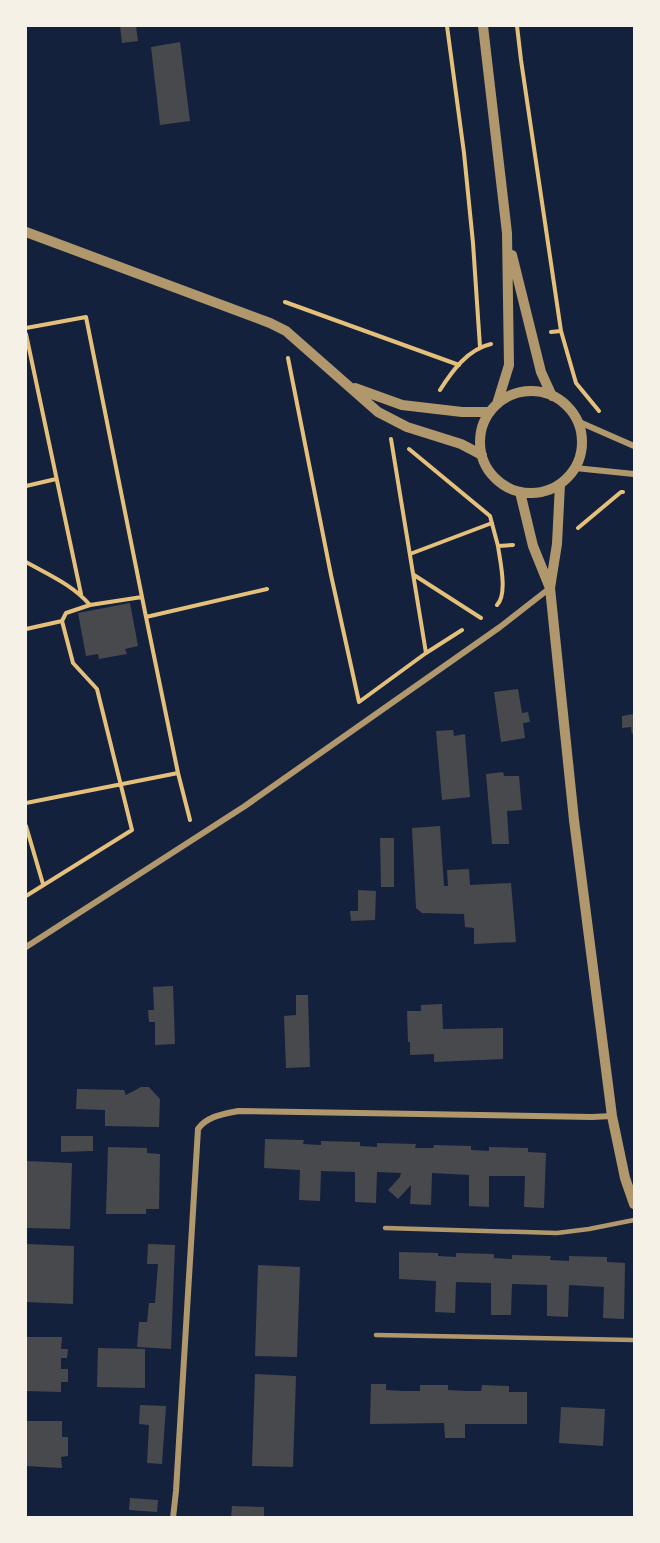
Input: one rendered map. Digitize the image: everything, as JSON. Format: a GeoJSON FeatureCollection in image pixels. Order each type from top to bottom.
{"type":"FeatureCollection","features":[{"type":"Feature","properties":{"kind":"street"},"geometry":{"type":"LineString","coordinates":[[349,386],[402,405],[462,412],[493,408],[510,396],[526,391],[542,392],[569,408],[577,421],[581,437],[581,453],[575,468],[560,484],[552,489],[536,493],[520,492],[505,486],[493,476],[484,463],[480,447],[481,432],[493,408],[509,365],[507,233],[483,26]]}},
{"type":"Feature","properties":{"kind":"street"},"geometry":{"type":"LineString","coordinates":[[26,232],[270,323],[286,331],[378,412],[407,426],[461,444],[482,455]]}},
{"type":"Feature","properties":{"kind":"street"},"geometry":{"type":"LineString","coordinates":[[507,233],[538,363],[552,396]]}},
{"type":"Feature","properties":{"kind":"street"},"geometry":{"type":"LineString","coordinates":[[577,421],[634,446]]}},
{"type":"Feature","properties":{"kind":"street"},"geometry":{"type":"LineString","coordinates":[[575,468],[634,474]]}},
{"type":"Feature","properties":{"kind":"street"},"geometry":{"type":"LineString","coordinates":[[26,946],[245,806],[500,627],[550,588],[558,544],[560,484]]}},
{"type":"Feature","properties":{"kind":"street"},"geometry":{"type":"LineString","coordinates":[[520,492],[533,546],[550,588],[574,820],[612,1116],[634,1204]]}},
{"type":"Feature","properties":{"kind":"street"},"geometry":{"type":"LineString","coordinates":[[173,1518],[198,1129],[202,1124],[214,1117],[238,1112],[612,1116]]}},
{"type":"Feature","properties":{"kind":"lane"},"geometry":{"type":"LineString","coordinates":[[385,1228],[557,1233],[634,1220]]}},
{"type":"Feature","properties":{"kind":"lane"},"geometry":{"type":"LineString","coordinates":[[376,1335],[634,1340]]}},
{"type":"Feature","properties":{"kind":"path"},"geometry":{"type":"LineString","coordinates":[[447,26],[464,153],[480,346]]}},
{"type":"Feature","properties":{"kind":"path"},"geometry":{"type":"LineString","coordinates":[[517,26],[561,331],[576,383],[601,413]]}},
{"type":"Feature","properties":{"kind":"path"},"geometry":{"type":"LineString","coordinates":[[285,302],[459,365]]}},
{"type":"Feature","properties":{"kind":"path"},"geometry":{"type":"LineString","coordinates":[[26,328],[86,317],[178,773],[190,820]]}},
{"type":"Feature","properties":{"kind":"path"},"geometry":{"type":"LineString","coordinates":[[540,334],[561,331]]}},
{"type":"Feature","properties":{"kind":"path"},"geometry":{"type":"LineString","coordinates":[[26,334],[81,594]]}},
{"type":"Feature","properties":{"kind":"path"},"geometry":{"type":"LineString","coordinates":[[436,398],[459,365],[480,346],[498,342]]}},
{"type":"Feature","properties":{"kind":"path"},"geometry":{"type":"LineString","coordinates":[[287,357],[359,702],[426,653],[463,630]]}},
{"type":"Feature","properties":{"kind":"path"},"geometry":{"type":"LineString","coordinates":[[398,441],[391,435],[426,653]]}},
{"type":"Feature","properties":{"kind":"path"},"geometry":{"type":"LineString","coordinates":[[406,447],[490,516],[498,546],[502,591],[500,602],[495,607]]}},
{"type":"Feature","properties":{"kind":"path"},"geometry":{"type":"LineString","coordinates":[[26,486],[57,479]]}},
{"type":"Feature","properties":{"kind":"path"},"geometry":{"type":"LineString","coordinates":[[574,532],[621,492],[628,492]]}},
{"type":"Feature","properties":{"kind":"path"},"geometry":{"type":"LineString","coordinates":[[410,554],[492,523]]}},
{"type":"Feature","properties":{"kind":"path"},"geometry":{"type":"LineString","coordinates":[[498,546],[514,545]]}},
{"type":"Feature","properties":{"kind":"path"},"geometry":{"type":"LineString","coordinates":[[26,562],[81,594],[90,605]]}},
{"type":"Feature","properties":{"kind":"path"},"geometry":{"type":"LineString","coordinates":[[413,574],[481,618]]}},
{"type":"Feature","properties":{"kind":"path"},"geometry":{"type":"LineString","coordinates":[[146,617],[267,589]]}},
{"type":"Feature","properties":{"kind":"path"},"geometry":{"type":"LineString","coordinates":[[26,896],[132,830],[97,689],[73,663],[62,621],[66,613],[90,605],[142,597]]}},
{"type":"Feature","properties":{"kind":"path"},"geometry":{"type":"LineString","coordinates":[[472,624],[490,612]]}},
{"type":"Feature","properties":{"kind":"path"},"geometry":{"type":"LineString","coordinates":[[26,629],[62,621]]}},
{"type":"Feature","properties":{"kind":"path"},"geometry":{"type":"LineString","coordinates":[[26,803],[178,773]]}},
{"type":"Feature","properties":{"kind":"path"},"geometry":{"type":"LineString","coordinates":[[26,826],[43,884]]}},
{"type":"Feature","properties":{"kind":"building"},"geometry":{"type":"Polygon","coordinates":[[[120,26],[136,26],[138,41],[122,43],[120,26]]]}},
{"type":"Feature","properties":{"kind":"building"},"geometry":{"type":"Polygon","coordinates":[[[180,42],[190,121],[160,125],[151,47],[180,42]]]}},
{"type":"Feature","properties":{"kind":"building"},"geometry":{"type":"Polygon","coordinates":[[[130,603],[138,646],[125,649],[127,654],[99,659],[98,654],[86,656],[78,613],[130,603]]]}},
{"type":"Feature","properties":{"kind":"building"},"geometry":{"type":"Polygon","coordinates":[[[518,689],[522,713],[528,712],[530,722],[523,723],[525,738],[501,742],[494,692],[518,689]]]}},
{"type":"Feature","properties":{"kind":"building"},"geometry":{"type":"Polygon","coordinates":[[[634,714],[634,733],[632,734],[631,727],[622,728],[622,716],[634,714]]]}},
{"type":"Feature","properties":{"kind":"building"},"geometry":{"type":"Polygon","coordinates":[[[453,730],[454,736],[465,734],[470,797],[442,800],[436,731],[453,730]]]}},
{"type":"Feature","properties":{"kind":"building"},"geometry":{"type":"Polygon","coordinates":[[[503,772],[504,776],[519,776],[522,810],[507,811],[509,844],[492,844],[486,774],[503,772]]]}},
{"type":"Feature","properties":{"kind":"building"},"geometry":{"type":"Polygon","coordinates":[[[440,826],[444,886],[448,886],[447,870],[469,869],[470,885],[511,883],[516,942],[474,944],[474,928],[465,927],[464,914],[422,913],[416,908],[412,828],[440,826]]]}},
{"type":"Feature","properties":{"kind":"building"},"geometry":{"type":"Polygon","coordinates":[[[380,838],[394,838],[394,887],[381,887],[380,838]]]}},
{"type":"Feature","properties":{"kind":"building"},"geometry":{"type":"Polygon","coordinates":[[[358,890],[376,891],[375,920],[351,921],[350,911],[358,911],[358,890]]]}},
{"type":"Feature","properties":{"kind":"building"},"geometry":{"type":"Polygon","coordinates":[[[173,986],[175,1044],[155,1045],[155,1022],[149,1022],[148,1010],[154,1010],[153,987],[173,986]]]}},
{"type":"Feature","properties":{"kind":"building"},"geometry":{"type":"Polygon","coordinates":[[[296,995],[308,995],[310,1067],[286,1068],[284,1016],[296,1015],[296,995]]]}},
{"type":"Feature","properties":{"kind":"building"},"geometry":{"type":"Polygon","coordinates":[[[442,1004],[443,1029],[503,1028],[503,1059],[434,1062],[434,1054],[410,1055],[407,1011],[421,1011],[421,1005],[442,1004]]]}},
{"type":"Feature","properties":{"kind":"building"},"geometry":{"type":"Polygon","coordinates":[[[141,1087],[149,1087],[160,1099],[159,1127],[105,1126],[105,1110],[76,1109],[77,1089],[124,1090],[126,1095],[141,1087]]]}},
{"type":"Feature","properties":{"kind":"building"},"geometry":{"type":"Polygon","coordinates":[[[61,1136],[93,1136],[93,1151],[61,1152],[61,1136]]]}},
{"type":"Feature","properties":{"kind":"building"},"geometry":{"type":"Polygon","coordinates":[[[265,1139],[304,1140],[303,1144],[321,1145],[321,1141],[360,1142],[360,1146],[377,1147],[377,1143],[416,1144],[415,1148],[433,1148],[434,1145],[471,1146],[471,1150],[489,1151],[489,1147],[528,1148],[528,1152],[546,1153],[544,1208],[524,1207],[525,1176],[489,1176],[489,1207],[469,1206],[469,1175],[432,1173],[431,1205],[410,1204],[411,1185],[398,1199],[388,1190],[401,1173],[377,1172],[376,1203],[355,1202],[355,1172],[321,1171],[320,1201],[299,1200],[300,1170],[264,1168],[265,1139]]]}},
{"type":"Feature","properties":{"kind":"building"},"geometry":{"type":"Polygon","coordinates":[[[108,1147],[147,1148],[147,1153],[160,1154],[159,1209],[146,1209],[146,1214],[106,1214],[108,1147]]]}},
{"type":"Feature","properties":{"kind":"building"},"geometry":{"type":"Polygon","coordinates":[[[26,1161],[72,1163],[70,1229],[26,1228],[26,1161]]]}},
{"type":"Feature","properties":{"kind":"building"},"geometry":{"type":"Polygon","coordinates":[[[26,1244],[74,1246],[73,1304],[26,1302],[26,1244]]]}},
{"type":"Feature","properties":{"kind":"building"},"geometry":{"type":"Polygon","coordinates":[[[148,1244],[175,1245],[171,1349],[137,1347],[139,1322],[147,1322],[149,1303],[155,1303],[158,1264],[147,1264],[148,1244]]]}},
{"type":"Feature","properties":{"kind":"building"},"geometry":{"type":"Polygon","coordinates":[[[399,1252],[438,1253],[438,1256],[456,1257],[456,1253],[494,1254],[494,1258],[512,1259],[512,1255],[551,1256],[550,1260],[569,1261],[569,1256],[607,1257],[607,1262],[625,1263],[624,1319],[603,1318],[604,1287],[569,1285],[568,1317],[547,1316],[547,1285],[512,1284],[511,1315],[491,1315],[491,1283],[456,1282],[455,1313],[435,1312],[436,1281],[399,1279],[399,1252]]]}},
{"type":"Feature","properties":{"kind":"building"},"geometry":{"type":"Polygon","coordinates":[[[258,1265],[300,1267],[297,1357],[255,1356],[258,1265]]]}},
{"type":"Feature","properties":{"kind":"building"},"geometry":{"type":"Polygon","coordinates":[[[26,1337],[62,1337],[61,1349],[68,1349],[67,1358],[61,1358],[61,1369],[68,1369],[68,1382],[61,1382],[61,1392],[26,1391],[26,1337]]]}},
{"type":"Feature","properties":{"kind":"building"},"geometry":{"type":"Polygon","coordinates":[[[98,1348],[145,1349],[145,1388],[97,1387],[98,1348]]]}},
{"type":"Feature","properties":{"kind":"building"},"geometry":{"type":"Polygon","coordinates":[[[255,1374],[296,1376],[293,1467],[252,1466],[255,1374]]]}},
{"type":"Feature","properties":{"kind":"building"},"geometry":{"type":"Polygon","coordinates":[[[371,1384],[386,1384],[386,1390],[403,1391],[420,1391],[420,1385],[448,1385],[448,1390],[465,1391],[481,1391],[482,1385],[509,1386],[509,1392],[527,1392],[527,1424],[465,1424],[465,1438],[445,1438],[444,1423],[370,1424],[371,1384]]]}},
{"type":"Feature","properties":{"kind":"building"},"geometry":{"type":"Polygon","coordinates":[[[140,1405],[166,1406],[162,1464],[147,1463],[149,1425],[139,1424],[140,1405]]]}},
{"type":"Feature","properties":{"kind":"building"},"geometry":{"type":"Polygon","coordinates":[[[561,1407],[605,1409],[603,1446],[559,1443],[561,1407]]]}},
{"type":"Feature","properties":{"kind":"building"},"geometry":{"type":"Polygon","coordinates":[[[26,1421],[62,1421],[62,1437],[68,1437],[68,1456],[61,1457],[62,1468],[26,1466],[26,1421]]]}},
{"type":"Feature","properties":{"kind":"building"},"geometry":{"type":"Polygon","coordinates":[[[130,1498],[158,1500],[157,1512],[129,1510],[130,1498]]]}},
{"type":"Feature","properties":{"kind":"building"},"geometry":{"type":"Polygon","coordinates":[[[232,1506],[264,1507],[264,1518],[231,1518],[232,1506]]]}}]}
